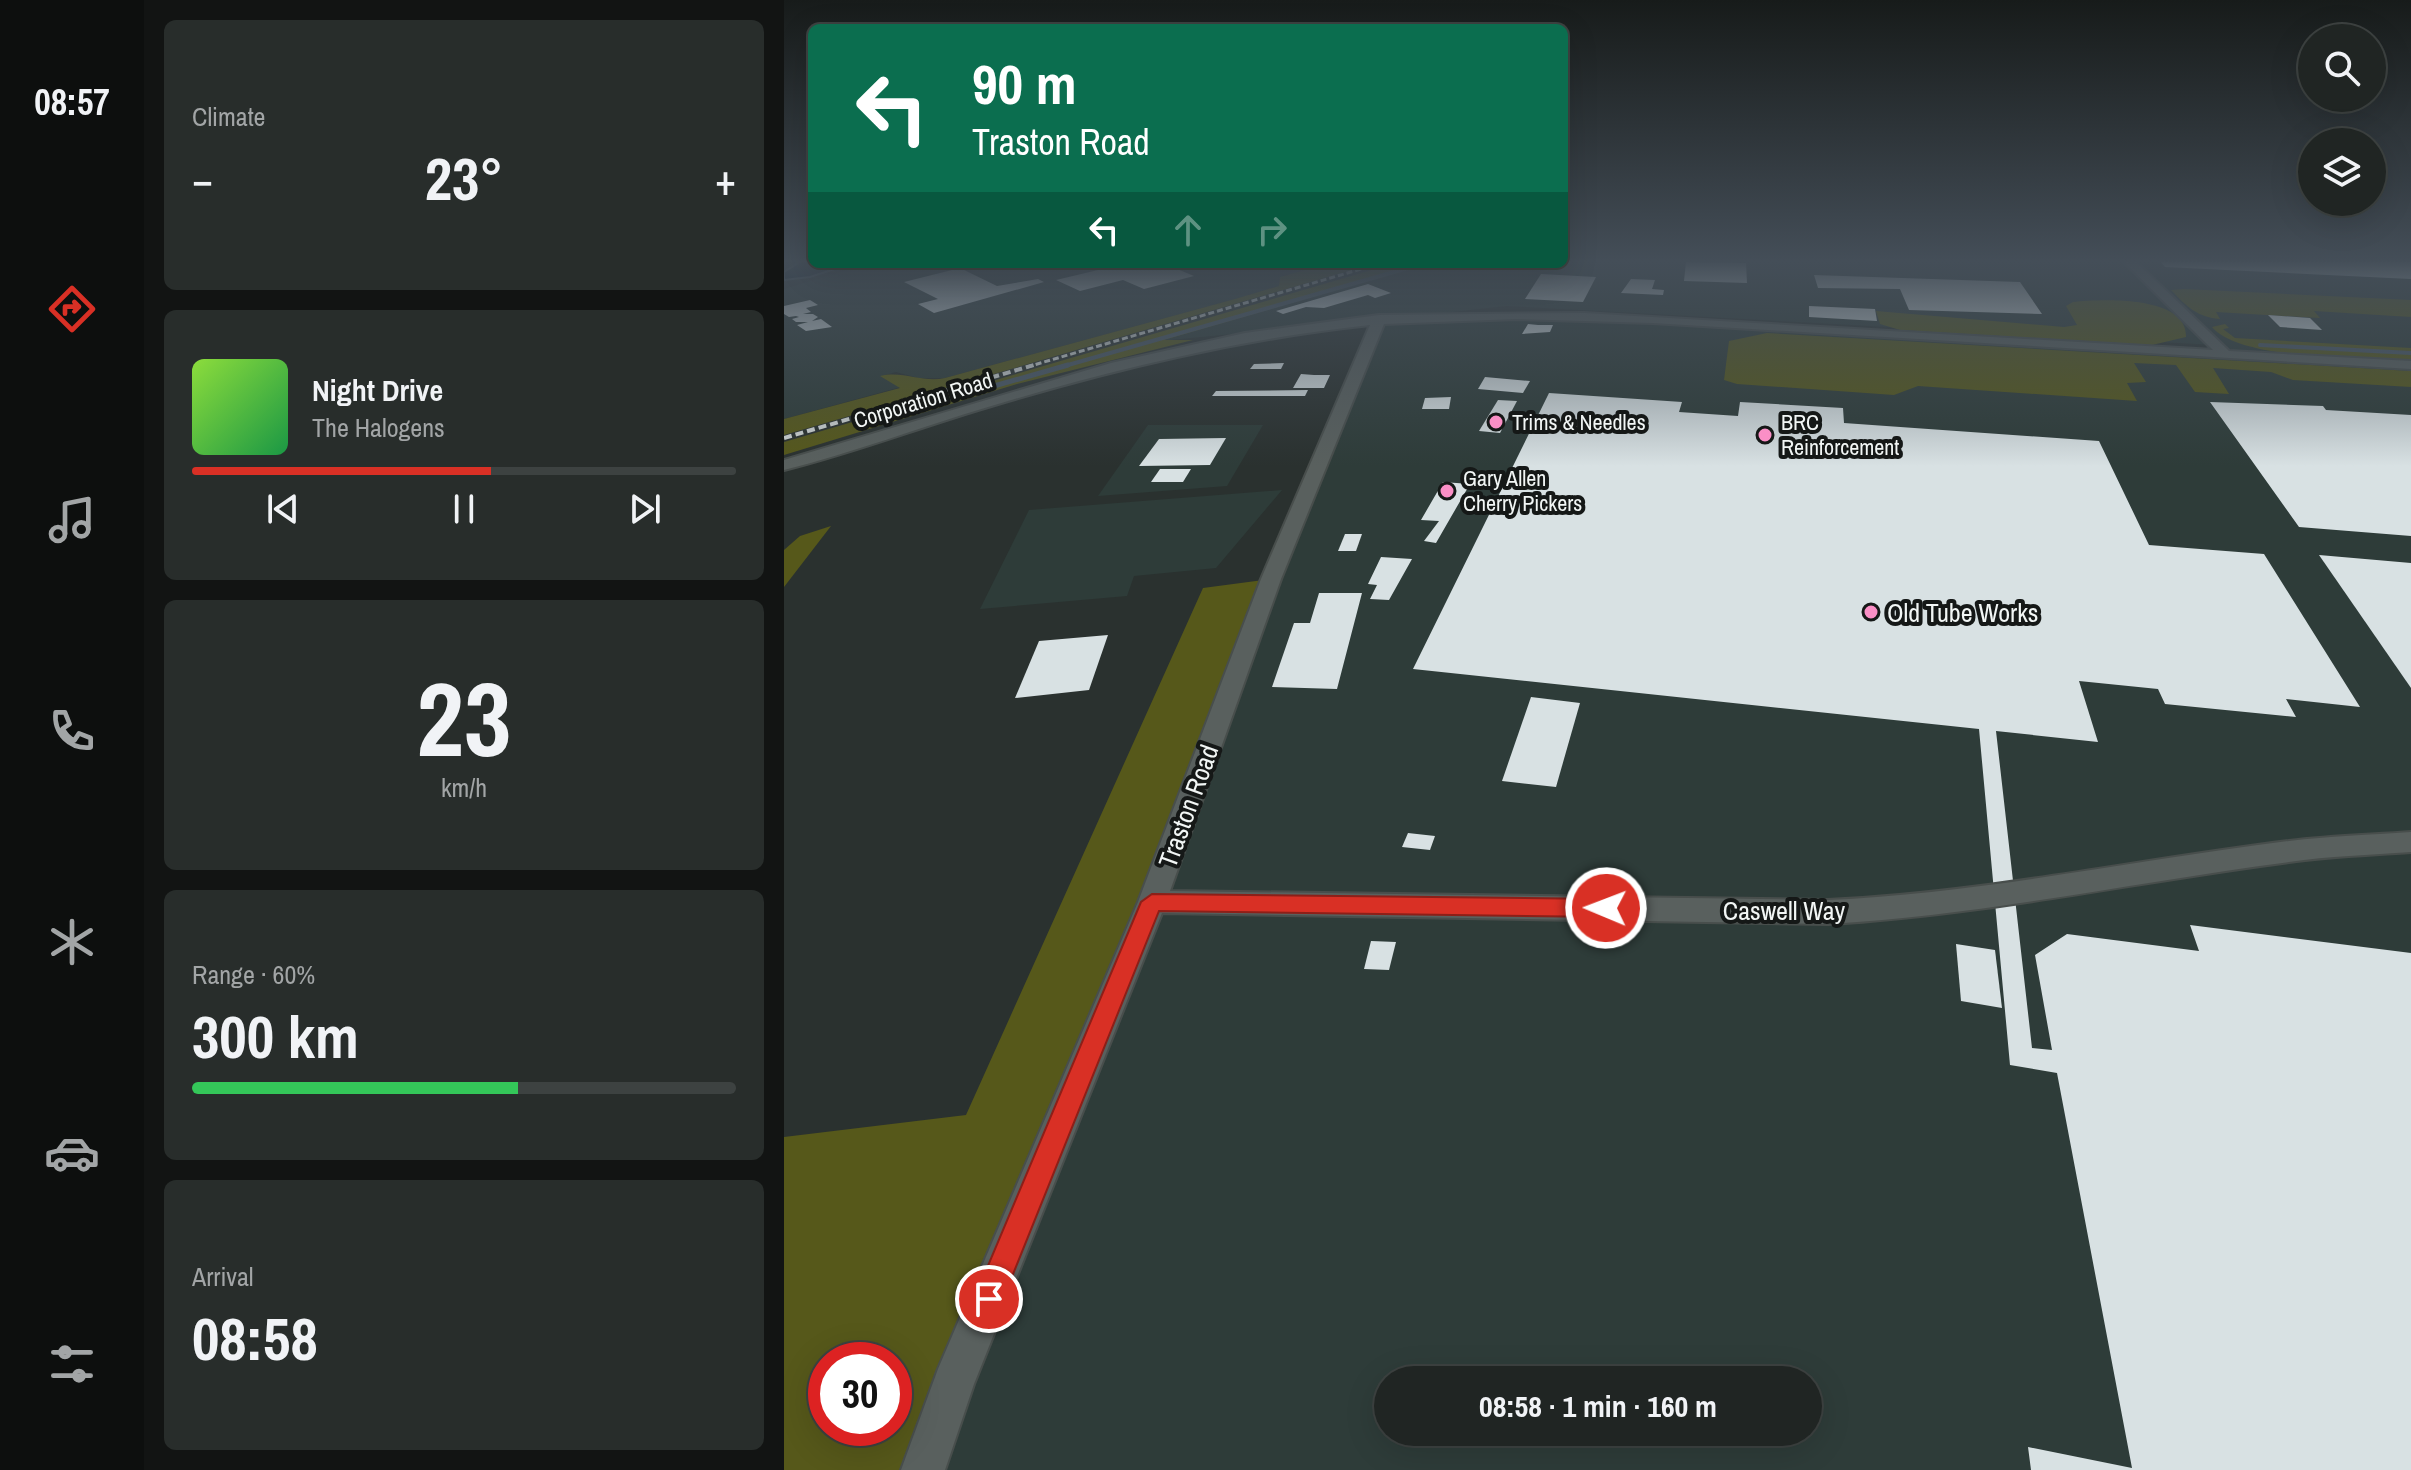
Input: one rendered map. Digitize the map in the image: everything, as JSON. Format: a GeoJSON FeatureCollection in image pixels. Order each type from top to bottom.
{"type":"FeatureCollection","features":[{"type":"Feature","properties":{"kind":"street","name":"Corporation Road"},"geometry":{"type":"LineString","coordinates":[[784,465],[1105,369],[1235,339],[1310,329]]}},
{"type":"Feature","properties":{"kind":"street","name":"Traston Road"},"geometry":{"type":"LineString","coordinates":[[923,1470],[953,1384],[1152,902],[1271,579],[1375,329]]}},
{"type":"Feature","properties":{"kind":"street","name":"Corporation Road"},"geometry":{"type":"LineString","coordinates":[[1794,329],[2411,365]]}},
{"type":"Feature","properties":{"kind":"street"},"geometry":{"type":"LineString","coordinates":[[2199,329],[2225,354]]}},
{"type":"Feature","properties":{"kind":"street","name":"Caswell Way"},"geometry":{"type":"LineString","coordinates":[[1152,902],[1828,912],[1905,908],[2291,851],[2411,842]]}},
{"type":"Feature","properties":{"kind":"shaded area"},"geometry":{"type":"Polygon","coordinates":[[[784,329],[1126,329],[945,378],[918,378],[896,372],[882,376],[901,387],[784,419],[784,329]]]}},
{"type":"Feature","properties":{"kind":"shaded area"},"geometry":{"type":"Polygon","coordinates":[[[1126,329],[1150,329],[784,435],[784,419],[900,388],[880,376],[897,374],[928,379],[945,378],[1126,329]]]}},
{"type":"Feature","properties":{"kind":"shaded area"},"geometry":{"type":"Polygon","coordinates":[[[1171,329],[1203,329],[1164,340],[1193,340],[1017,384],[784,455],[784,442],[1171,329]]]}},
{"type":"Feature","properties":{"kind":"shaded area"},"geometry":{"type":"Polygon","coordinates":[[[1203,329],[1288,329],[1160,341],[1203,329]]]}},
{"type":"Feature","properties":{"kind":"shaded area"},"geometry":{"type":"Polygon","coordinates":[[[1374,329],[1793,329],[2223,354],[2214,345],[1916,329],[2411,329],[2411,1470],[923,1470],[1374,329]]]}},
{"type":"Feature","properties":{"kind":"shaded area"},"geometry":{"type":"Polygon","coordinates":[[[1895,329],[2184,329],[2186,337],[2152,345],[1895,329]]]}},
{"type":"Feature","properties":{"kind":"shaded area"},"geometry":{"type":"Polygon","coordinates":[[[2214,329],[2225,329],[2223,329],[2235,338],[2411,348],[2411,360],[2306,356],[2249,346],[2227,338],[2214,329]]]}},
{"type":"Feature","properties":{"kind":"shaded area"},"geometry":{"type":"Polygon","coordinates":[[[1767,333],[2411,371],[2411,387],[2293,380],[2271,372],[2213,368],[2229,394],[2195,392],[2176,365],[2134,363],[2146,382],[2127,383],[2137,401],[1918,386],[1894,395],[1737,384],[1724,380],[1729,341],[1767,333]]]}},
{"type":"Feature","properties":{"kind":"shaded area"},"geometry":{"type":"Polygon","coordinates":[[[1148,425],[1263,425],[1227,486],[1098,496],[1148,425]]]}},
{"type":"Feature","properties":{"kind":"shaded area"},"geometry":{"type":"Polygon","coordinates":[[[1282,490],[1216,568],[1134,576],[1127,596],[980,609],[1029,510],[1282,490]]]}},
{"type":"Feature","properties":{"kind":"shaded area"},"geometry":{"type":"Polygon","coordinates":[[[831,526],[784,587],[784,550],[800,536],[831,526]]]}},
{"type":"Feature","properties":{"kind":"shaded area"},"geometry":{"type":"Polygon","coordinates":[[[1271,579],[923,1470],[784,1470],[784,1137],[966,1115],[1203,588],[1271,579]]]}},
{"type":"Feature","properties":{"kind":"building"},"geometry":{"type":"Polygon","coordinates":[[[1525,329],[1551,329],[1550,332],[1522,334],[1525,329]]]}},
{"type":"Feature","properties":{"kind":"building"},"geometry":{"type":"Polygon","coordinates":[[[1284,363],[1281,369],[1250,369],[1254,364],[1284,363]]]}},
{"type":"Feature","properties":{"kind":"building"},"geometry":{"type":"Polygon","coordinates":[[[1301,374],[1330,375],[1324,388],[1293,388],[1301,374]]]}},
{"type":"Feature","properties":{"kind":"building"},"geometry":{"type":"Polygon","coordinates":[[[1485,377],[1530,381],[1523,393],[1478,389],[1485,377]]]}},
{"type":"Feature","properties":{"kind":"building"},"geometry":{"type":"Polygon","coordinates":[[[1308,390],[1305,396],[1212,396],[1216,391],[1308,390]]]}},
{"type":"Feature","properties":{"kind":"building"},"geometry":{"type":"Polygon","coordinates":[[[1549,393],[1682,402],[1679,412],[1738,416],[1740,402],[1843,408],[1844,423],[2099,441],[2149,545],[2264,554],[2360,707],[2286,699],[2296,717],[2165,704],[2158,689],[2079,681],[2098,742],[1996,731],[2032,1048],[2052,1050],[2035,955],[2067,934],[2199,951],[2190,925],[2411,953],[2411,1470],[2031,1470],[2028,1447],[2132,1468],[2057,1073],[2010,1065],[1979,729],[1413,669],[1549,393]]]}},
{"type":"Feature","properties":{"kind":"building"},"geometry":{"type":"Polygon","coordinates":[[[1451,397],[1449,409],[1422,409],[1425,398],[1451,397]]]}},
{"type":"Feature","properties":{"kind":"building"},"geometry":{"type":"Polygon","coordinates":[[[1498,400],[1517,401],[1500,433],[1479,431],[1498,400]]]}},
{"type":"Feature","properties":{"kind":"building"},"geometry":{"type":"Polygon","coordinates":[[[2210,402],[2323,406],[2326,410],[2411,415],[2411,536],[2299,527],[2210,402]]]}},
{"type":"Feature","properties":{"kind":"building"},"geometry":{"type":"Polygon","coordinates":[[[1226,438],[1210,465],[1139,466],[1159,439],[1226,438]]]}},
{"type":"Feature","properties":{"kind":"building"},"geometry":{"type":"Polygon","coordinates":[[[1160,469],[1191,469],[1183,482],[1151,482],[1160,469]]]}},
{"type":"Feature","properties":{"kind":"building"},"geometry":{"type":"Polygon","coordinates":[[[1443,482],[1470,484],[1436,543],[1424,541],[1439,521],[1421,520],[1443,482]]]}},
{"type":"Feature","properties":{"kind":"building"},"geometry":{"type":"Polygon","coordinates":[[[1345,534],[1362,534],[1356,551],[1338,551],[1345,534]]]}},
{"type":"Feature","properties":{"kind":"building"},"geometry":{"type":"Polygon","coordinates":[[[2319,555],[2411,563],[2411,688],[2319,555]]]}},
{"type":"Feature","properties":{"kind":"building"},"geometry":{"type":"Polygon","coordinates":[[[1381,557],[1412,559],[1389,600],[1370,599],[1377,585],[1368,584],[1381,557]]]}},
{"type":"Feature","properties":{"kind":"building"},"geometry":{"type":"Polygon","coordinates":[[[1319,593],[1362,593],[1337,689],[1272,687],[1294,623],[1310,623],[1319,593]]]}},
{"type":"Feature","properties":{"kind":"building"},"geometry":{"type":"Polygon","coordinates":[[[1108,635],[1089,690],[1015,698],[1039,641],[1108,635]]]}},
{"type":"Feature","properties":{"kind":"building"},"geometry":{"type":"Polygon","coordinates":[[[1531,697],[1580,703],[1556,787],[1502,781],[1531,697]]]}},
{"type":"Feature","properties":{"kind":"building"},"geometry":{"type":"Polygon","coordinates":[[[1408,833],[1435,836],[1430,850],[1402,847],[1408,833]]]}},
{"type":"Feature","properties":{"kind":"building"},"geometry":{"type":"Polygon","coordinates":[[[1371,941],[1396,942],[1389,970],[1364,969],[1371,941]]]}},
{"type":"Feature","properties":{"kind":"building"},"geometry":{"type":"Polygon","coordinates":[[[1956,944],[1995,950],[2002,1008],[1961,1001],[1956,944]]]}},
{"type":"Feature","properties":{"kind":"waterway"},"geometry":{"type":"LineString","coordinates":[[1061,367],[1196,329]]}},
{"type":"Feature","properties":{"kind":"waterway"},"geometry":{"type":"LineString","coordinates":[[2260,345],[2411,353]]}},
{"type":"Feature","properties":{"kind":"waterway"},"geometry":{"type":"LineString","coordinates":[[952,398],[1068,365]]}},
{"type":"Feature","properties":{"kind":"railway"},"geometry":{"type":"LineString","coordinates":[[1027,367],[1158,329]]}},
{"type":"Feature","properties":{"kind":"railway"},"geometry":{"type":"LineString","coordinates":[[784,438],[1034,365]]}},
{"type":"Feature","properties":{"kind":"place","name":"Trims & Needles"},"geometry":{"type":"Point","coordinates":[1496,422]}},
{"type":"Feature","properties":{"kind":"place","name":"BRC Reinforcement"},"geometry":{"type":"Point","coordinates":[1765,435]}},
{"type":"Feature","properties":{"kind":"place","name":"Gary Allen Cherry Pickers"},"geometry":{"type":"Point","coordinates":[1447,491]}},
{"type":"Feature","properties":{"kind":"place","name":"Old Tube Works"},"geometry":{"type":"Point","coordinates":[1871,612]}},
{"type":"Feature","properties":{"kind":"route"},"geometry":{"type":"LineString","coordinates":[[989,1299],[1152,902],[1606,908]]}}]}
